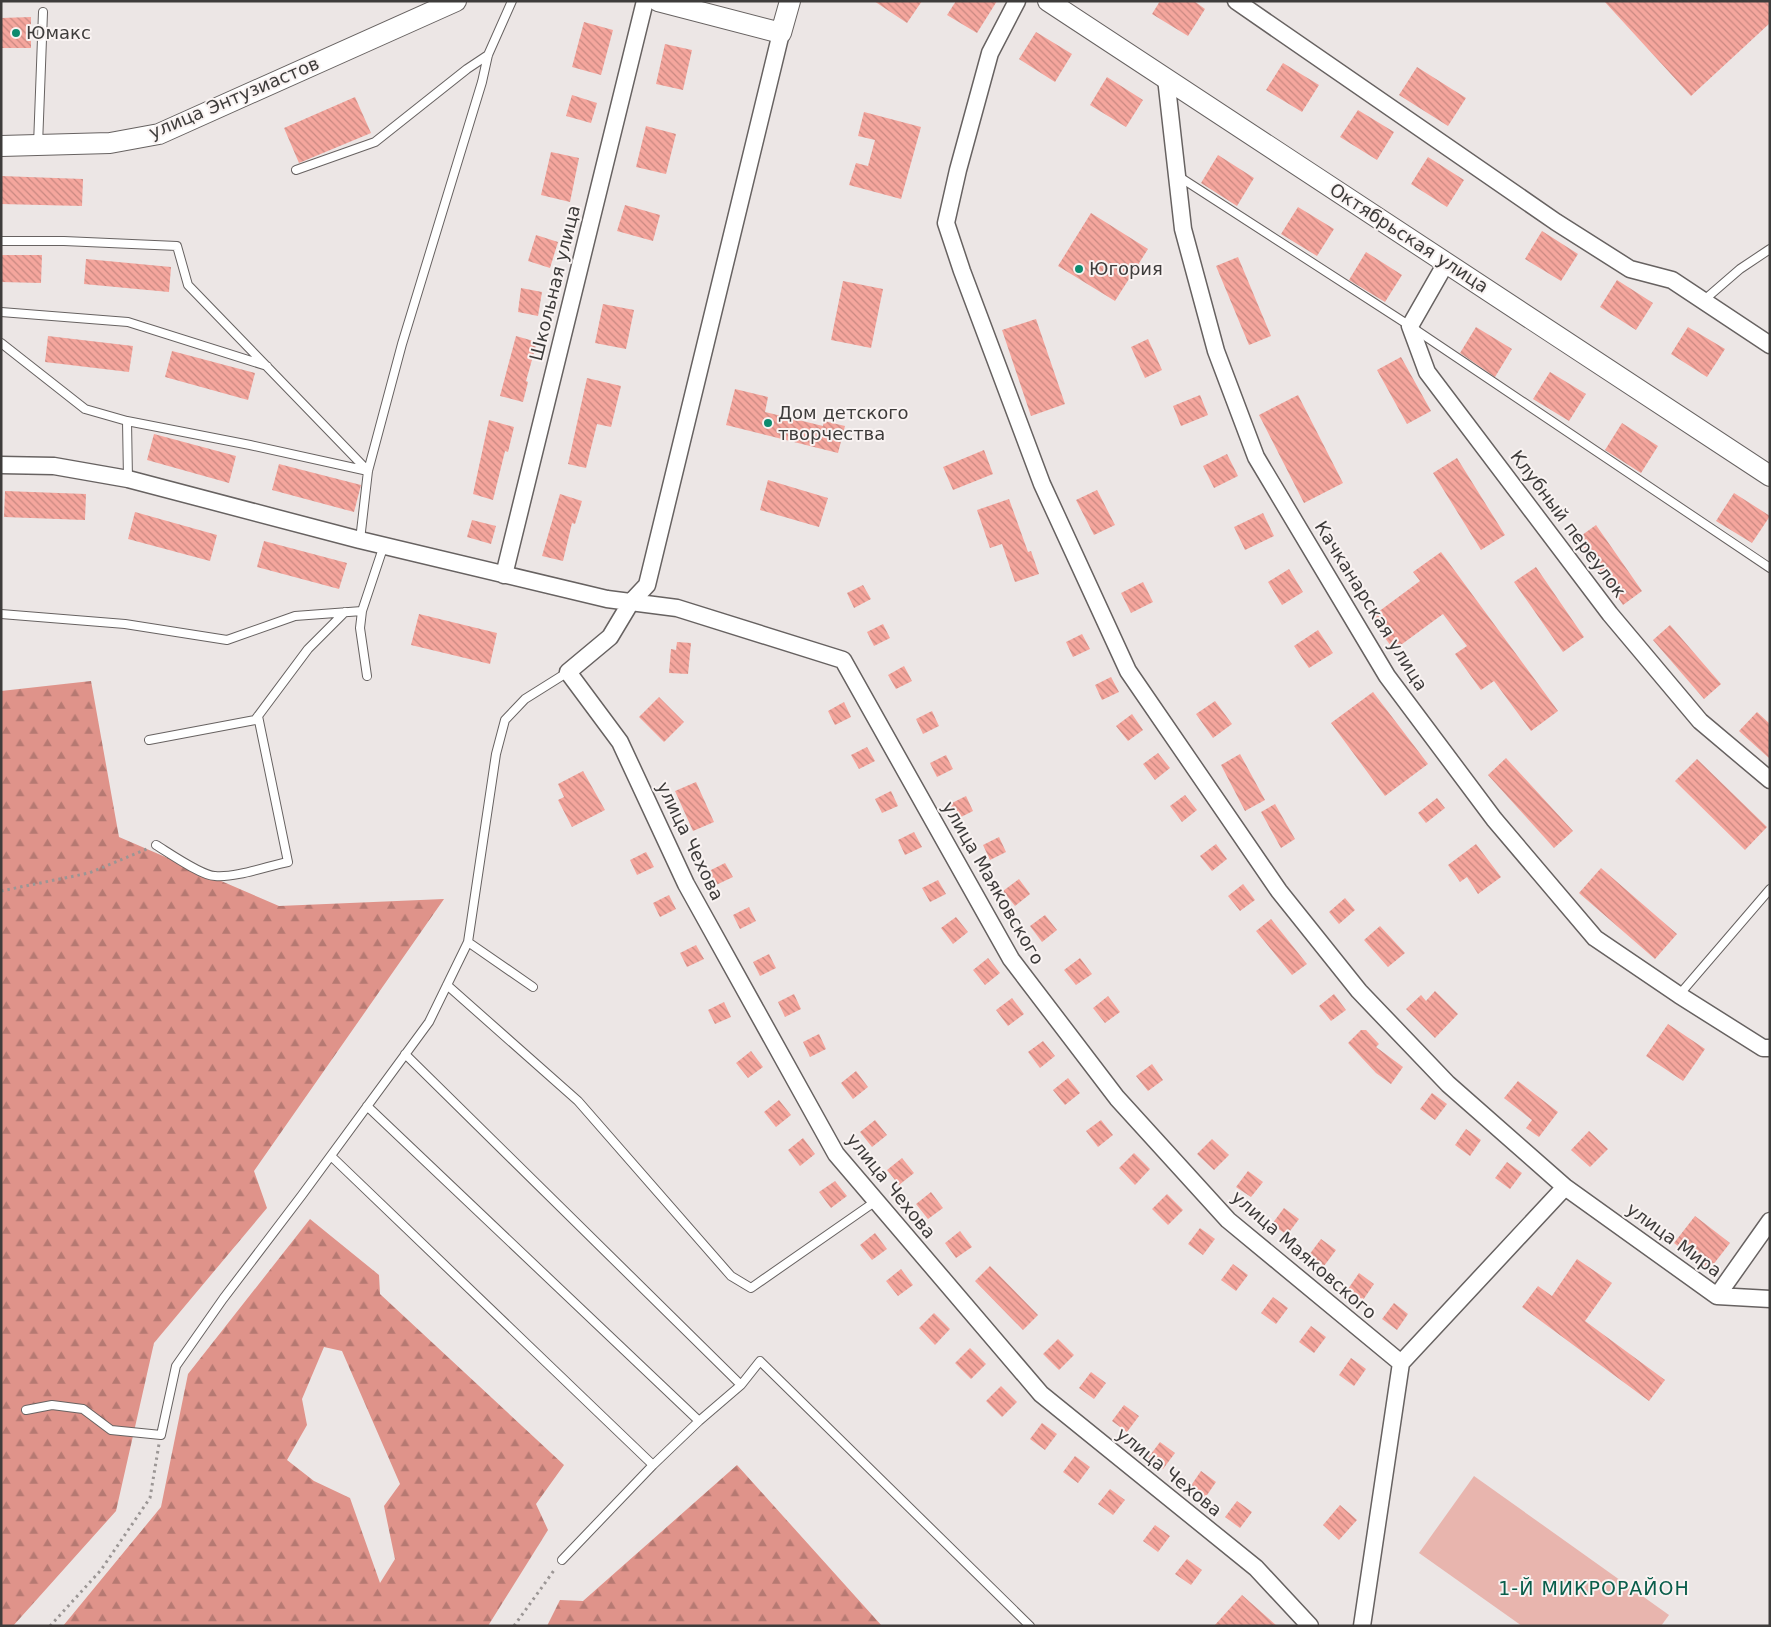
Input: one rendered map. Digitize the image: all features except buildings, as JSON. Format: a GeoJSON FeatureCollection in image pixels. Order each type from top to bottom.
{"type":"FeatureCollection","features":[{"type":"Feature","properties":{"kind":"street","name":"улица Энтузиастов"},"geometry":{"type":"LineString","coordinates":[[1,146],[110,144],[159,134],[456,1]]}},
{"type":"Feature","properties":{"kind":"street","name":"Школьная улица"},"geometry":{"type":"LineString","coordinates":[[504,574],[645,1]]}},
{"type":"Feature","properties":{"kind":"street"},"geometry":{"type":"LineString","coordinates":[[658,1],[781,33]]}},
{"type":"Feature","properties":{"kind":"street"},"geometry":{"type":"LineString","coordinates":[[568,672],[610,637],[630,602],[647,585],[790,1]]}},
{"type":"Feature","properties":{"kind":"street","name":"улица Мира"},"geometry":{"type":"LineString","coordinates":[[1017,1],[990,53],[958,170],[946,223],[962,271],[1042,484],[1128,671],[1279,891],[1359,991],[1448,1084],[1564,1186],[1717,1296],[1770,1299]]}},
{"type":"Feature","properties":{"kind":"street","name":"Октябрьская улица"},"geometry":{"type":"LineString","coordinates":[[1048,1],[1770,476]]}},
{"type":"Feature","properties":{"kind":"street"},"geometry":{"type":"LineString","coordinates":[[1236,1],[1572,232],[1630,269],[1672,280],[1770,345]]}},
{"type":"Feature","properties":{"kind":"street","name":"Качканарская улица"},"geometry":{"type":"LineString","coordinates":[[1166,78],[1183,229],[1216,351],[1256,457],[1387,676],[1494,820],[1595,938],[1678,995],[1768,1052]]}},
{"type":"Feature","properties":{"kind":"street"},"geometry":{"type":"LineString","coordinates":[[1410,326],[1446,263]]}},
{"type":"Feature","properties":{"kind":"street","name":"Клубный переулок"},"geometry":{"type":"LineString","coordinates":[[1410,326],[1427,372],[1610,614],[1700,721],[1770,780]]}},
{"type":"Feature","properties":{"kind":"street","name":"улица Маяковского"},"geometry":{"type":"LineString","coordinates":[[1,465],[54,466],[128,479],[360,540],[607,599],[677,608],[842,660],[1011,959],[1117,1098],[1228,1220],[1401,1363]]}},
{"type":"Feature","properties":{"kind":"street","name":"улица Чехова"},"geometry":{"type":"LineString","coordinates":[[568,672],[620,742],[686,884],[836,1154],[1041,1394],[1256,1568],[1310,1626]]}},
{"type":"Feature","properties":{"kind":"street"},"geometry":{"type":"LineString","coordinates":[[1362,1626],[1401,1363],[1564,1186]]}},
{"type":"Feature","properties":{"kind":"street"},"geometry":{"type":"LineString","coordinates":[[1717,1296],[1770,1221]]}},
{"type":"Feature","properties":{"kind":"lane"},"geometry":{"type":"LineString","coordinates":[[360,540],[368,472],[402,344],[482,82],[488,55],[512,1]]}},
{"type":"Feature","properties":{"kind":"lane"},"geometry":{"type":"LineString","coordinates":[[38,144],[43,12]]}},
{"type":"Feature","properties":{"kind":"lane"},"geometry":{"type":"LineString","coordinates":[[296,170],[375,142],[467,68],[488,55]]}},
{"type":"Feature","properties":{"kind":"lane"},"geometry":{"type":"LineString","coordinates":[[1177,175],[1410,326],[1770,568]]}},
{"type":"Feature","properties":{"kind":"lane"},"geometry":{"type":"LineString","coordinates":[[1,241],[64,241],[177,246],[188,285],[368,472]]}},
{"type":"Feature","properties":{"kind":"lane"},"geometry":{"type":"LineString","coordinates":[[1703,301],[1740,269],[1770,249]]}},
{"type":"Feature","properties":{"kind":"lane"},"geometry":{"type":"LineString","coordinates":[[1,312],[128,322],[268,367]]}},
{"type":"Feature","properties":{"kind":"lane"},"geometry":{"type":"LineString","coordinates":[[1,343],[85,409],[126,422],[250,445],[368,472]]}},
{"type":"Feature","properties":{"kind":"lane"},"geometry":{"type":"LineString","coordinates":[[126,422],[128,479]]}},
{"type":"Feature","properties":{"kind":"lane"},"geometry":{"type":"LineString","coordinates":[[367,676],[360,628],[362,611],[384,545]]}},
{"type":"Feature","properties":{"kind":"lane"},"geometry":{"type":"LineString","coordinates":[[1,614],[124,624],[227,640],[295,616],[362,611]]}},
{"type":"Feature","properties":{"kind":"lane"},"geometry":{"type":"LineString","coordinates":[[149,740],[255,720],[308,649],[345,612]]}},
{"type":"Feature","properties":{"kind":"lane"},"geometry":{"type":"LineString","coordinates":[[26,1410],[52,1405],[83,1409],[111,1430],[160,1435],[176,1366],[429,1022],[468,942],[496,754],[505,720],[525,699],[568,672]]}},
{"type":"Feature","properties":{"kind":"lane"},"geometry":{"type":"LineString","coordinates":[[156,845],[186,864],[213,877],[288,862],[258,716]]}},
{"type":"Feature","properties":{"kind":"lane"},"geometry":{"type":"LineString","coordinates":[[1678,995],[1770,889]]}},
{"type":"Feature","properties":{"kind":"lane"},"geometry":{"type":"LineString","coordinates":[[468,942],[533,987]]}},
{"type":"Feature","properties":{"kind":"lane"},"geometry":{"type":"LineString","coordinates":[[447,985],[578,1101],[731,1276],[751,1288],[876,1201]]}},
{"type":"Feature","properties":{"kind":"lane"},"geometry":{"type":"LineString","coordinates":[[406,1054],[740,1385]]}},
{"type":"Feature","properties":{"kind":"lane"},"geometry":{"type":"LineString","coordinates":[[367,1106],[699,1421]]}},
{"type":"Feature","properties":{"kind":"lane"},"geometry":{"type":"LineString","coordinates":[[331,1156],[654,1465]]}},
{"type":"Feature","properties":{"kind":"lane"},"geometry":{"type":"LineString","coordinates":[[562,1560],[654,1465],[699,1421],[740,1385],[760,1361],[1030,1626]]}},
{"type":"Feature","properties":{"kind":"path"},"geometry":{"type":"LineString","coordinates":[[1,891],[89,873],[156,845]]}},
{"type":"Feature","properties":{"kind":"path"},"geometry":{"type":"LineString","coordinates":[[50,1626],[102,1570],[150,1498],[160,1435]]}},
{"type":"Feature","properties":{"kind":"path"},"geometry":{"type":"LineString","coordinates":[[514,1626],[562,1560]]}},
{"type":"Feature","properties":{"kind":"shaded area"},"geometry":{"type":"Polygon","coordinates":[[[1474,1476],[1669,1615],[1661,1626],[1522,1626],[1419,1553],[1474,1476]]]}},
{"type":"Feature","properties":{"kind":"green space"},"geometry":{"type":"Polygon","coordinates":[[[91,681],[119,837],[279,906],[444,899],[254,1171],[267,1208],[154,1343],[116,1511],[13,1626],[1,1626],[1,691],[91,681]]]}},
{"type":"Feature","properties":{"kind":"green space"},"geometry":{"type":"Polygon","coordinates":[[[310,1219],[379,1275],[380,1294],[564,1465],[536,1504],[548,1530],[488,1626],[63,1626],[161,1507],[188,1374],[310,1219]],[[324,1347],[302,1399],[307,1425],[287,1460],[314,1481],[350,1498],[380,1583],[395,1559],[384,1506],[400,1484],[342,1351],[324,1347]]]}},
{"type":"Feature","properties":{"kind":"green space"},"geometry":{"type":"Polygon","coordinates":[[[737,1465],[882,1626],[547,1626],[560,1600],[583,1601],[737,1465]]]}},
{"type":"Feature","properties":{"kind":"place","name":"Юмакс"},"geometry":{"type":"Point","coordinates":[16,33]}},
{"type":"Feature","properties":{"kind":"place","name":"Югория"},"geometry":{"type":"Point","coordinates":[1079,269]}},
{"type":"Feature","properties":{"kind":"place","name":"Дом детского творчества"},"geometry":{"type":"Point","coordinates":[768,423]}},
{"type":"Feature","properties":{"kind":"district","name":"1-Й МИКРОРАЙОН"},"geometry":{"type":"Point","coordinates":[1594,1588]}}]}
